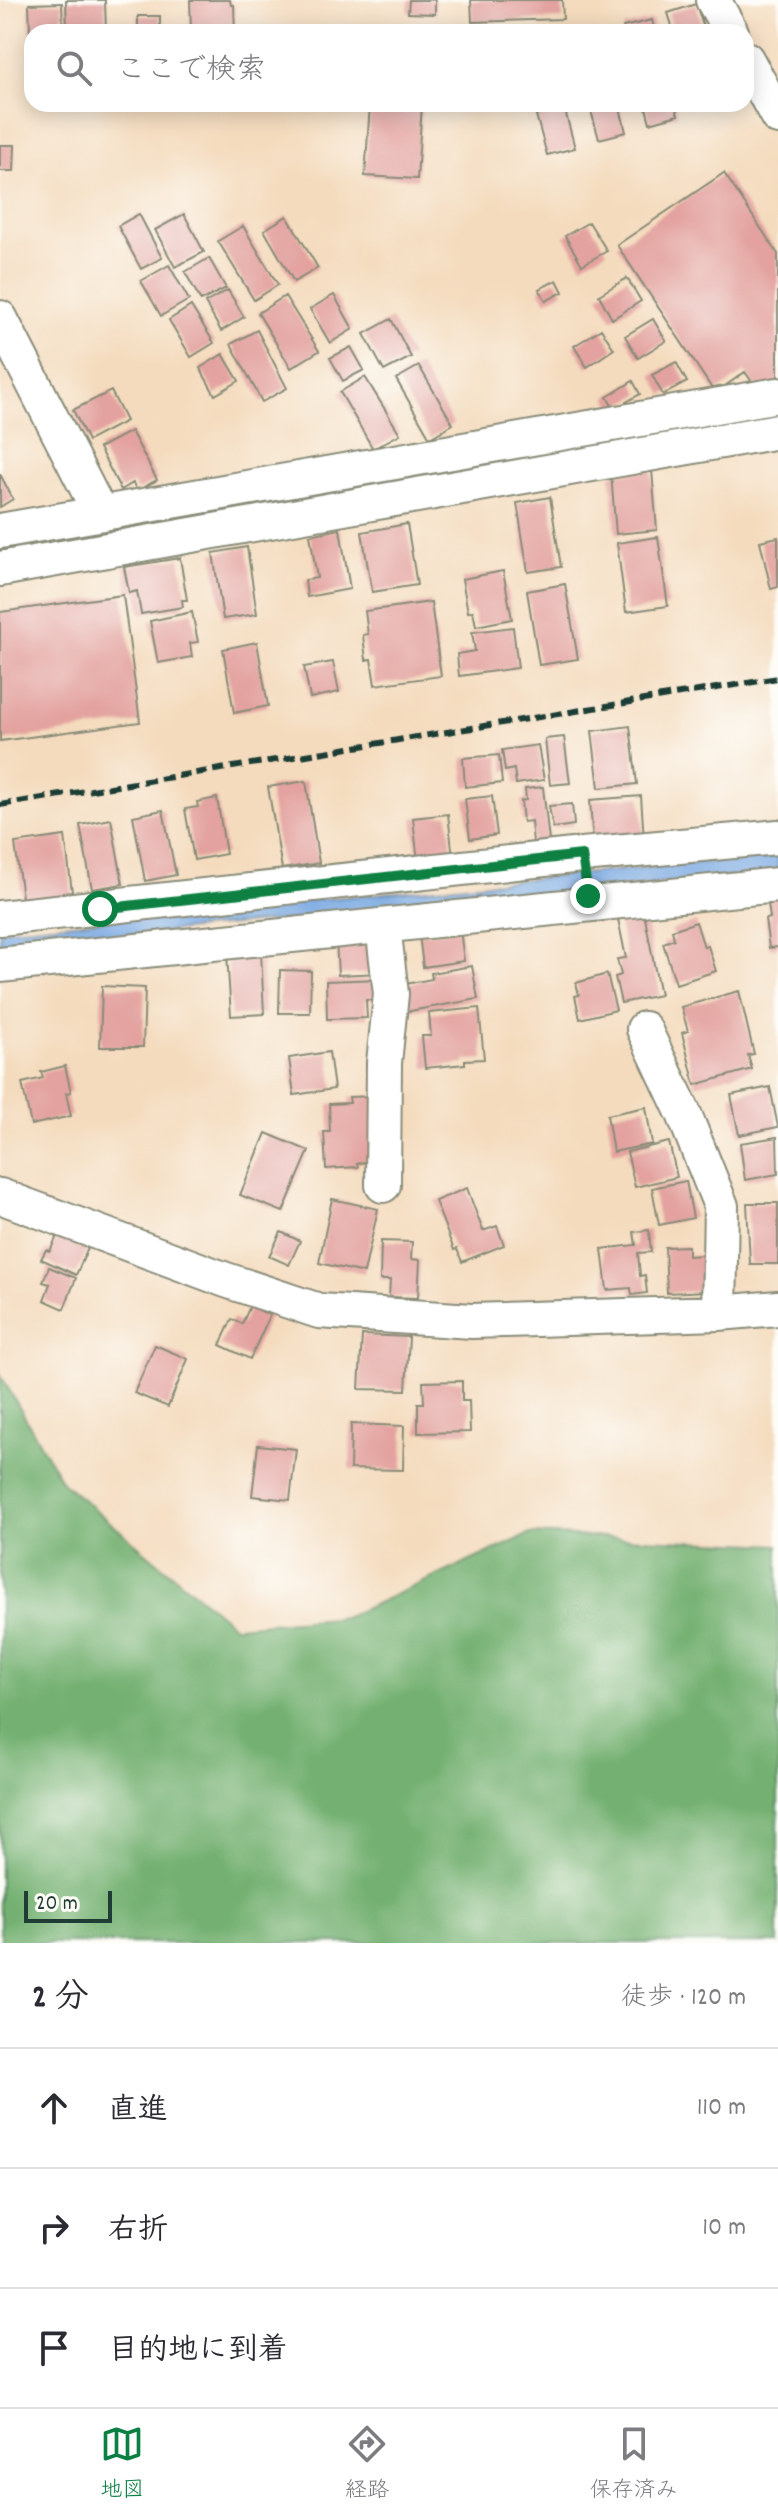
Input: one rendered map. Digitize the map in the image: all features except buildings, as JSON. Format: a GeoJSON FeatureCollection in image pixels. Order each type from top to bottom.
{"type":"FeatureCollection","features":[{"type":"Feature","properties":{"kind":"street"},"geometry":{"type":"LineString","coordinates":[[713,0],[726,24]]}},
{"type":"Feature","properties":{"kind":"street"},"geometry":{"type":"LineString","coordinates":[[754,74],[778,117]]}},
{"type":"Feature","properties":{"kind":"street"},"geometry":{"type":"LineString","coordinates":[[0,318],[100,513]]}},
{"type":"Feature","properties":{"kind":"street"},"geometry":{"type":"LineString","coordinates":[[0,531],[778,395]]}},
{"type":"Feature","properties":{"kind":"street"},"geometry":{"type":"LineString","coordinates":[[0,569],[778,431]]}},
{"type":"Feature","properties":{"kind":"street"},"geometry":{"type":"LineString","coordinates":[[0,965],[383,926],[778,837]]}},
{"type":"Feature","properties":{"kind":"street"},"geometry":{"type":"LineString","coordinates":[[0,918],[586,881],[778,885]]}},
{"type":"Feature","properties":{"kind":"street"},"geometry":{"type":"LineString","coordinates":[[383,926],[391,994],[384,1063],[383,1185]]}},
{"type":"Feature","properties":{"kind":"street"},"geometry":{"type":"LineString","coordinates":[[644,1029],[684,1114],[721,1206],[719,1313]]}},
{"type":"Feature","properties":{"kind":"street"},"geometry":{"type":"LineString","coordinates":[[0,1196],[319,1311],[472,1321],[719,1313],[778,1308]]}},
{"type":"Feature","properties":{"kind":"green space"},"geometry":{"type":"Polygon","coordinates":[[[0,1374],[62,1482],[234,1626],[346,1617],[530,1534],[778,1545],[778,1943],[0,1943],[0,1374]]]}},
{"type":"Feature","properties":{"kind":"water"},"geometry":{"type":"Polygon","coordinates":[[[778,407],[778,414],[0,549],[0,542],[778,407]]]}},
{"type":"Feature","properties":{"kind":"water"},"geometry":{"type":"Polygon","coordinates":[[[778,855],[778,872],[0,948],[0,930],[778,855]]]}},
{"type":"Feature","properties":{"kind":"railway"},"geometry":{"type":"LineString","coordinates":[[0,805],[778,678]]}},
{"type":"Feature","properties":{"kind":"route"},"geometry":{"type":"LineString","coordinates":[[100,909],[582,855],[588,896]]}}]}
